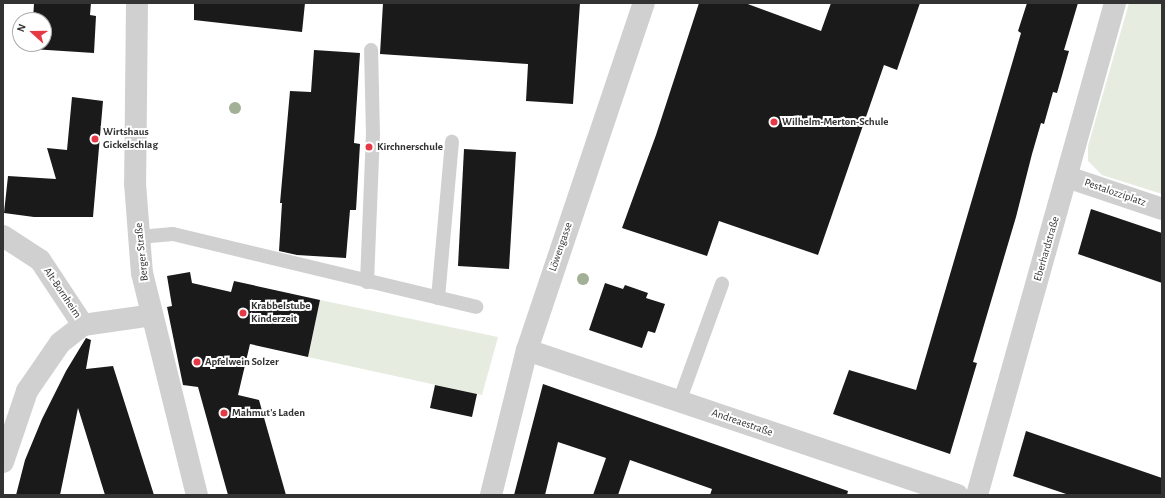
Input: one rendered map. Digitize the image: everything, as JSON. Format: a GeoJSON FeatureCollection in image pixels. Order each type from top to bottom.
{"type":"FeatureCollection","features":[{"type":"Feature","properties":{"kind":"street","name":"Berger Straße"},"geometry":{"type":"LineString","coordinates":[[137,3],[135,183],[142,273],[197,495]]}},
{"type":"Feature","properties":{"kind":"street","name":"Löwengasse"},"geometry":{"type":"LineString","coordinates":[[491,495],[527,350],[644,3]]}},
{"type":"Feature","properties":{"kind":"street","name":"Eberhardstraße"},"geometry":{"type":"LineString","coordinates":[[977,495],[1115,3]]}},
{"type":"Feature","properties":{"kind":"street","name":"Pestalozziplatz"},"geometry":{"type":"LineString","coordinates":[[1067,177],[1162,209]]}},
{"type":"Feature","properties":{"kind":"street","name":"Alt-Bornheim"},"geometry":{"type":"LineString","coordinates":[[3,236],[40,260],[83,325],[152,315]]}},
{"type":"Feature","properties":{"kind":"street"},"geometry":{"type":"LineString","coordinates":[[3,462],[27,391],[60,343],[83,325]]}},
{"type":"Feature","properties":{"kind":"street","name":"Andreaestraße"},"geometry":{"type":"LineString","coordinates":[[527,350],[957,495]]}},
{"type":"Feature","properties":{"kind":"lane"},"geometry":{"type":"LineString","coordinates":[[367,282],[373,135],[371,50]]}},
{"type":"Feature","properties":{"kind":"lane"},"geometry":{"type":"LineString","coordinates":[[438,298],[452,142]]}},
{"type":"Feature","properties":{"kind":"lane"},"geometry":{"type":"LineString","coordinates":[[139,237],[173,234],[367,282],[476,307]]}},
{"type":"Feature","properties":{"kind":"lane"},"geometry":{"type":"LineString","coordinates":[[679,402],[722,284]]}},
{"type":"Feature","properties":{"kind":"shaded area"},"geometry":{"type":"Polygon","coordinates":[[[1129,3],[1162,3],[1162,194],[1102,175],[1088,161],[1088,146],[1129,3]]]}},
{"type":"Feature","properties":{"kind":"shaded area"},"geometry":{"type":"Polygon","coordinates":[[[320,300],[498,337],[482,395],[308,357],[320,300]]]}},
{"type":"Feature","properties":{"kind":"building"},"geometry":{"type":"Polygon","coordinates":[[[34,3],[91,3],[90,15],[96,16],[94,53],[52,50],[52,12],[33,12],[34,3]]]}},
{"type":"Feature","properties":{"kind":"building"},"geometry":{"type":"Polygon","coordinates":[[[194,3],[305,3],[302,32],[194,20],[194,3]]]}},
{"type":"Feature","properties":{"kind":"building"},"geometry":{"type":"Polygon","coordinates":[[[383,3],[580,3],[573,104],[526,101],[528,64],[380,54],[383,3]]]}},
{"type":"Feature","properties":{"kind":"building","name":"Wilhelm-Merton-Schule"},"geometry":{"type":"Polygon","coordinates":[[[699,3],[745,3],[821,31],[831,3],[920,3],[897,70],[884,65],[818,255],[719,221],[707,256],[622,228],[656,135],[699,3]]]}},
{"type":"Feature","properties":{"kind":"building"},"geometry":{"type":"Polygon","coordinates":[[[1027,3],[1078,3],[1064,50],[1069,51],[1057,93],[1053,92],[1044,124],[1041,123],[1016,217],[973,362],[977,363],[950,454],[833,414],[849,370],[916,390],[1021,33],[1018,31],[1027,3]]]}},
{"type":"Feature","properties":{"kind":"building"},"geometry":{"type":"Polygon","coordinates":[[[314,50],[360,53],[354,143],[360,144],[356,210],[350,210],[346,258],[297,255],[279,251],[282,203],[280,203],[290,91],[311,92],[314,50]]]}},
{"type":"Feature","properties":{"kind":"building"},"geometry":{"type":"Polygon","coordinates":[[[72,97],[103,101],[93,217],[34,217],[4,213],[8,176],[56,179],[47,148],[67,150],[72,97]]]}},
{"type":"Feature","properties":{"kind":"building"},"geometry":{"type":"Polygon","coordinates":[[[464,149],[516,152],[509,269],[458,266],[464,149]]]}},
{"type":"Feature","properties":{"kind":"building"},"geometry":{"type":"Polygon","coordinates":[[[1091,209],[1162,233],[1162,283],[1078,254],[1091,209]]]}},
{"type":"Feature","properties":{"kind":"building"},"geometry":{"type":"Polygon","coordinates":[[[190,272],[192,283],[231,292],[234,281],[320,300],[308,357],[250,344],[238,395],[259,400],[286,495],[228,495],[198,387],[183,385],[167,307],[172,306],[167,276],[190,272]]]}},
{"type":"Feature","properties":{"kind":"building"},"geometry":{"type":"Polygon","coordinates":[[[605,283],[623,289],[625,285],[648,293],[646,298],[665,304],[655,333],[648,331],[642,348],[589,330],[605,283]]]}},
{"type":"Feature","properties":{"kind":"building"},"geometry":{"type":"Polygon","coordinates":[[[86,338],[91,340],[86,369],[113,366],[154,495],[105,495],[78,408],[60,495],[16,495],[25,460],[42,419],[66,371],[86,338]]]}},
{"type":"Feature","properties":{"kind":"building"},"geometry":{"type":"Polygon","coordinates":[[[543,384],[848,491],[847,495],[710,495],[712,489],[630,460],[618,495],[593,495],[606,458],[558,442],[545,495],[514,495],[543,384]]]}},
{"type":"Feature","properties":{"kind":"building"},"geometry":{"type":"Polygon","coordinates":[[[435,385],[477,394],[472,417],[430,408],[435,385]]]}},
{"type":"Feature","properties":{"kind":"building"},"geometry":{"type":"Polygon","coordinates":[[[1026,431],[1162,478],[1162,495],[1069,495],[1013,476],[1026,431]]]}},
{"type":"Feature","properties":{"kind":"place","name":"Wilhelm-Merton-Schule"},"geometry":{"type":"Point","coordinates":[774,122]}},
{"type":"Feature","properties":{"kind":"place","name":"Wirtshaus Gickelschlag"},"geometry":{"type":"Point","coordinates":[95,139]}},
{"type":"Feature","properties":{"kind":"place","name":"Kirchnerschule"},"geometry":{"type":"Point","coordinates":[369,147]}},
{"type":"Feature","properties":{"kind":"place","name":"Krabbelstube Kinderzeit"},"geometry":{"type":"Point","coordinates":[243,313]}},
{"type":"Feature","properties":{"kind":"place","name":"Apfelwein Solzer"},"geometry":{"type":"Point","coordinates":[197,362]}},
{"type":"Feature","properties":{"kind":"place","name":"Mahmut's Laden"},"geometry":{"type":"Point","coordinates":[224,413]}}]}
